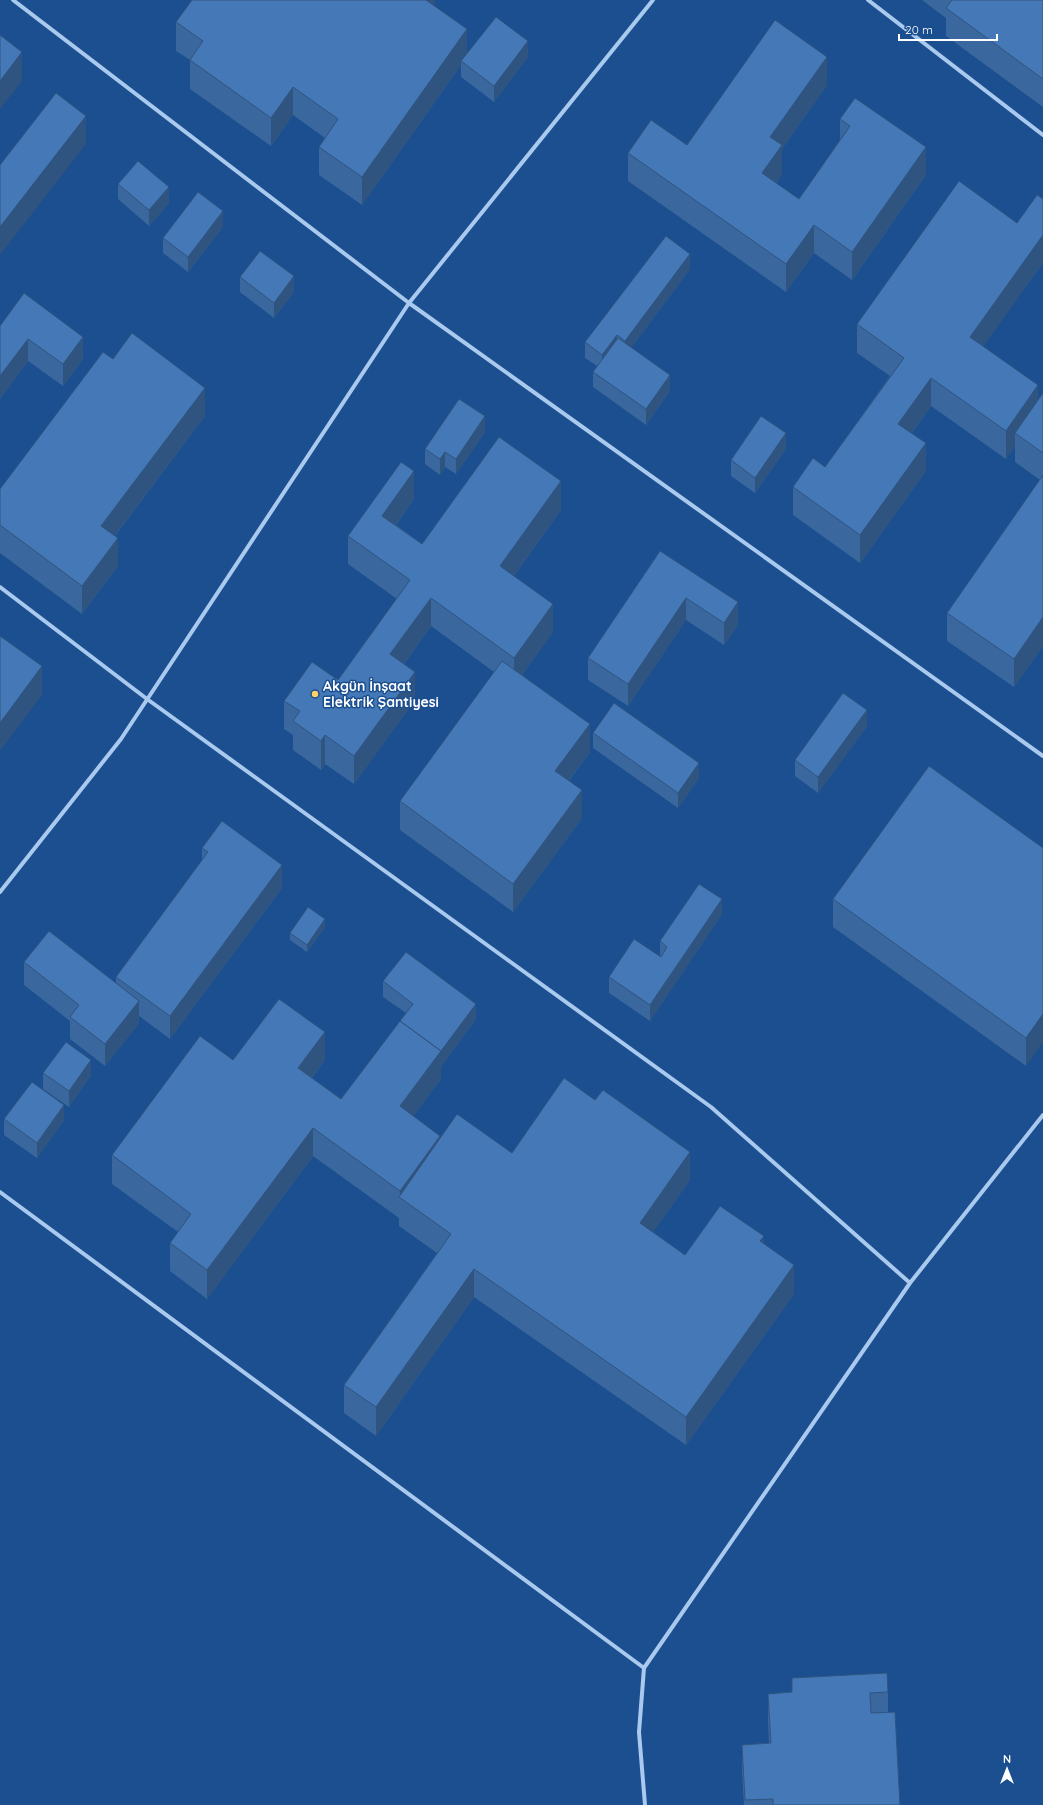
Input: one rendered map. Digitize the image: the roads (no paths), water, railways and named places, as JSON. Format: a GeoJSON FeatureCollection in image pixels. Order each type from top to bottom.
{"type":"FeatureCollection","features":[{"type":"Feature","properties":{"kind":"street"},"geometry":{"type":"LineString","coordinates":[[13,0],[409,303],[1043,756]]}},
{"type":"Feature","properties":{"kind":"street"},"geometry":{"type":"LineString","coordinates":[[0,892],[121,739],[409,303],[653,0]]}},
{"type":"Feature","properties":{"kind":"street"},"geometry":{"type":"LineString","coordinates":[[868,0],[1043,135]]}},
{"type":"Feature","properties":{"kind":"street"},"geometry":{"type":"LineString","coordinates":[[0,587],[147,699],[711,1107],[910,1283]]}},
{"type":"Feature","properties":{"kind":"street"},"geometry":{"type":"LineString","coordinates":[[645,1805],[639,1732],[644,1668],[910,1283],[1043,1115]]}},
{"type":"Feature","properties":{"kind":"street"},"geometry":{"type":"LineString","coordinates":[[0,1192],[644,1668]]}},
{"type":"Feature","properties":{"kind":"place","name":"Akgün İnşaat Elektrik Şantiyesi"},"geometry":{"type":"Point","coordinates":[315,694]}}]}
